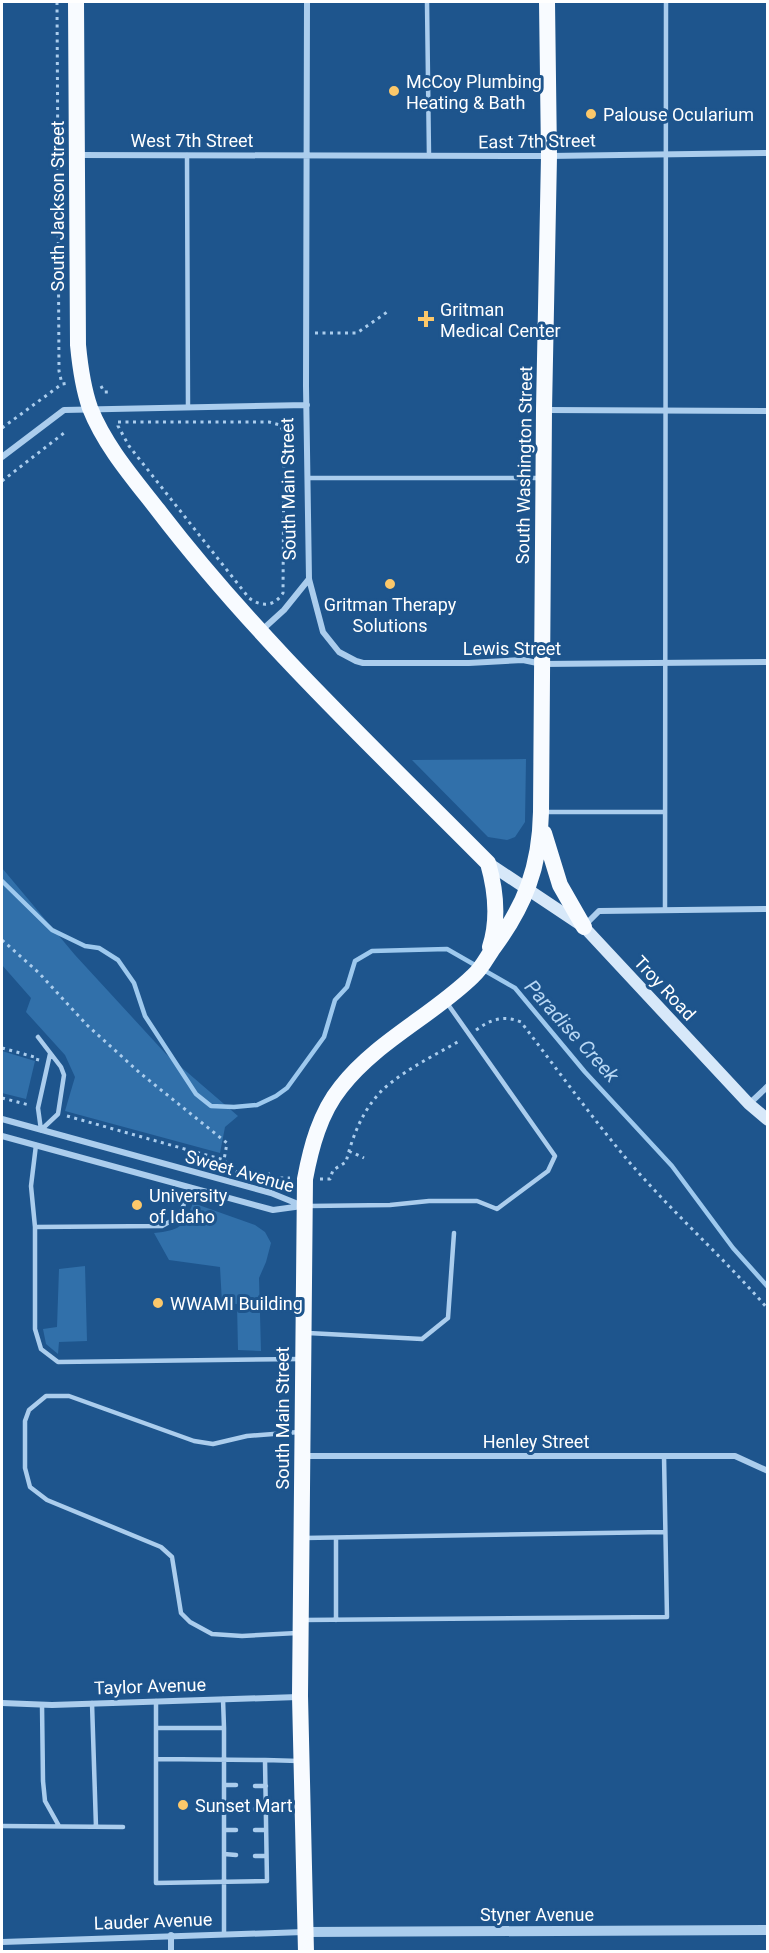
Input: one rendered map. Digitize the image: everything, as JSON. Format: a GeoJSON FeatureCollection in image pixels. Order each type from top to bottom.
{"type":"FeatureCollection","features":[{"type":"Feature","properties":{"kind":"highway","name":"South Jackson Street"},"geometry":{"type":"LineString","coordinates":[[76,2],[78,345],[83,381],[90,408],[111,448],[176,534],[260,632]]}},
{"type":"Feature","properties":{"kind":"highway","name":"South Washington Street"},"geometry":{"type":"LineString","coordinates":[[528,891],[539,844],[541,812],[543,478],[549,156],[548,2]]}},
{"type":"Feature","properties":{"kind":"highway"},"geometry":{"type":"LineString","coordinates":[[260,632],[488,863]]}},
{"type":"Feature","properties":{"kind":"highway"},"geometry":{"type":"LineString","coordinates":[[541,812],[546,842],[555,872],[573,910],[584,927]]}},
{"type":"Feature","properties":{"kind":"highway","name":"South Main Street"},"geometry":{"type":"LineString","coordinates":[[486,959],[495,927],[496,911],[494,887],[488,863]]}},
{"type":"Feature","properties":{"kind":"highway","name":"South Main Street"},"geometry":{"type":"LineString","coordinates":[[306,1952],[300,1696],[303,1206],[310,1152],[324,1114],[340,1088],[362,1064],[474,975],[509,926],[528,891]]}},
{"type":"Feature","properties":{"kind":"main road"},"geometry":{"type":"LineString","coordinates":[[488,863],[528,891]]}},
{"type":"Feature","properties":{"kind":"main road","name":"Troy Road"},"geometry":{"type":"LineString","coordinates":[[528,891],[584,927],[749,1104],[768,1120]]}},
{"type":"Feature","properties":{"kind":"street","name":"South Main Street"},"geometry":{"type":"LineString","coordinates":[[260,632],[284,610],[309,579],[306,333],[307,2]]}},
{"type":"Feature","properties":{"kind":"street","name":"East 7th Street"},"geometry":{"type":"LineString","coordinates":[[306,156],[768,153]]}},
{"type":"Feature","properties":{"kind":"street","name":"West 7th Street"},"geometry":{"type":"LineString","coordinates":[[77,154],[306,156]]}},
{"type":"Feature","properties":{"kind":"street"},"geometry":{"type":"LineString","coordinates":[[2,457],[64,410],[307,405]]}},
{"type":"Feature","properties":{"kind":"street"},"geometry":{"type":"LineString","coordinates":[[544,410],[768,411]]}},
{"type":"Feature","properties":{"kind":"street","name":"Lewis Street"},"geometry":{"type":"LineString","coordinates":[[309,579],[323,632],[339,652],[356,661],[469,663],[523,660],[542,664],[768,663]]}},
{"type":"Feature","properties":{"kind":"street"},"geometry":{"type":"LineString","coordinates":[[584,927],[599,911],[768,909]]}},
{"type":"Feature","properties":{"kind":"street"},"geometry":{"type":"LineString","coordinates":[[749,1104],[768,1086]]}},
{"type":"Feature","properties":{"kind":"street","name":"Sweet Avenue"},"geometry":{"type":"LineString","coordinates":[[2,1119],[271,1193],[303,1206]]}},
{"type":"Feature","properties":{"kind":"street"},"geometry":{"type":"LineString","coordinates":[[36,1145],[40,1130]]}},
{"type":"Feature","properties":{"kind":"street","name":"Sweet Avenue"},"geometry":{"type":"LineString","coordinates":[[2,1136],[273,1210],[303,1206]]}},
{"type":"Feature","properties":{"kind":"street","name":"Henley Street"},"geometry":{"type":"LineString","coordinates":[[302,1456],[735,1456],[768,1471]]}},
{"type":"Feature","properties":{"kind":"street","name":"Taylor Avenue"},"geometry":{"type":"LineString","coordinates":[[2,1703],[42,1705],[300,1696]]}},
{"type":"Feature","properties":{"kind":"street","name":"Styner Avenue"},"geometry":{"type":"LineString","coordinates":[[306,1932],[768,1930]]}},
{"type":"Feature","properties":{"kind":"street","name":"Lauder Avenue"},"geometry":{"type":"LineString","coordinates":[[2,1942],[306,1932]]}},
{"type":"Feature","properties":{"kind":"street"},"geometry":{"type":"LineString","coordinates":[[171,1935],[171,1952]]}},
{"type":"Feature","properties":{"kind":"lane"},"geometry":{"type":"LineString","coordinates":[[428,2],[429,156]]}},
{"type":"Feature","properties":{"kind":"lane"},"geometry":{"type":"LineString","coordinates":[[665,910],[666,2]]}},
{"type":"Feature","properties":{"kind":"lane"},"geometry":{"type":"LineString","coordinates":[[187,155],[188,407]]}},
{"type":"Feature","properties":{"kind":"lane"},"geometry":{"type":"LineString","coordinates":[[308,478],[543,478]]}},
{"type":"Feature","properties":{"kind":"lane"},"geometry":{"type":"LineString","coordinates":[[541,812],[665,812]]}},
{"type":"Feature","properties":{"kind":"lane"},"geometry":{"type":"LineString","coordinates":[[303,1206],[477,1201],[497,1209],[548,1171],[555,1156],[444,999]]}},
{"type":"Feature","properties":{"kind":"lane"},"geometry":{"type":"LineString","coordinates":[[38,1037],[64,1075],[58,1114],[40,1130]]}},
{"type":"Feature","properties":{"kind":"lane"},"geometry":{"type":"LineString","coordinates":[[40,1130],[38,1108],[50,1054]]}},
{"type":"Feature","properties":{"kind":"lane"},"geometry":{"type":"LineString","coordinates":[[36,1145],[31,1186],[35,1227],[34,1329],[40,1348],[58,1362],[302,1359]]}},
{"type":"Feature","properties":{"kind":"lane"},"geometry":{"type":"LineString","coordinates":[[35,1227],[162,1226],[180,1216],[189,1188]]}},
{"type":"Feature","properties":{"kind":"lane"},"geometry":{"type":"LineString","coordinates":[[303,1333],[422,1339],[448,1318],[454,1233]]}},
{"type":"Feature","properties":{"kind":"lane"},"geometry":{"type":"LineString","coordinates":[[302,1432],[247,1436],[213,1444],[194,1442],[69,1396],[46,1396],[29,1410],[25,1421],[25,1468],[30,1487],[47,1500],[161,1547],[172,1557],[181,1613],[190,1622],[212,1634],[242,1636],[336,1620],[667,1617],[664,1456]]}},
{"type":"Feature","properties":{"kind":"lane"},"geometry":{"type":"LineString","coordinates":[[301,1538],[665,1532]]}},
{"type":"Feature","properties":{"kind":"lane"},"geometry":{"type":"LineString","coordinates":[[336,1538],[336,1620]]}},
{"type":"Feature","properties":{"kind":"lane"},"geometry":{"type":"LineString","coordinates":[[223,1699],[224,1934]]}},
{"type":"Feature","properties":{"kind":"lane"},"geometry":{"type":"LineString","coordinates":[[156,1701],[156,1883],[267,1881],[265,1760]]}},
{"type":"Feature","properties":{"kind":"lane"},"geometry":{"type":"LineString","coordinates":[[92,1703],[96,1827]]}},
{"type":"Feature","properties":{"kind":"lane"},"geometry":{"type":"LineString","coordinates":[[42,1705],[45,1801],[59,1826]]}},
{"type":"Feature","properties":{"kind":"lane"},"geometry":{"type":"LineString","coordinates":[[156,1728],[224,1728]]}},
{"type":"Feature","properties":{"kind":"lane"},"geometry":{"type":"LineString","coordinates":[[156,1759],[302,1761]]}},
{"type":"Feature","properties":{"kind":"lane"},"geometry":{"type":"LineString","coordinates":[[224,1785],[236,1785]]}},
{"type":"Feature","properties":{"kind":"lane"},"geometry":{"type":"LineString","coordinates":[[255,1786],[266,1786]]}},
{"type":"Feature","properties":{"kind":"lane"},"geometry":{"type":"LineString","coordinates":[[224,1809],[236,1809]]}},
{"type":"Feature","properties":{"kind":"lane"},"geometry":{"type":"LineString","coordinates":[[255,1809],[266,1809]]}},
{"type":"Feature","properties":{"kind":"lane"},"geometry":{"type":"LineString","coordinates":[[2,1826],[123,1827]]}},
{"type":"Feature","properties":{"kind":"lane"},"geometry":{"type":"LineString","coordinates":[[224,1830],[236,1830]]}},
{"type":"Feature","properties":{"kind":"lane"},"geometry":{"type":"LineString","coordinates":[[255,1830],[266,1830]]}},
{"type":"Feature","properties":{"kind":"lane"},"geometry":{"type":"LineString","coordinates":[[224,1854],[236,1855]]}},
{"type":"Feature","properties":{"kind":"lane"},"geometry":{"type":"LineString","coordinates":[[255,1856],[266,1856]]}},
{"type":"Feature","properties":{"kind":"path"},"geometry":{"type":"LineString","coordinates":[[2,428],[62,384],[59,372],[57,2]]}},
{"type":"Feature","properties":{"kind":"path"},"geometry":{"type":"LineString","coordinates":[[306,333],[357,333],[390,310]]}},
{"type":"Feature","properties":{"kind":"path"},"geometry":{"type":"LineString","coordinates":[[118,422],[269,422],[280,425],[284,433],[283,593],[279,600],[270,604],[260,604],[249,598],[129,446],[118,422]]}},
{"type":"Feature","properties":{"kind":"path"},"geometry":{"type":"LineString","coordinates":[[2,481],[64,433]]}},
{"type":"Feature","properties":{"kind":"path"},"geometry":{"type":"LineString","coordinates":[[2,940],[39,973],[87,1025],[140,1073],[227,1143],[224,1160]]}},
{"type":"Feature","properties":{"kind":"path"},"geometry":{"type":"LineString","coordinates":[[250,1176],[261,1177],[268,1173],[271,1178],[330,1179],[333,1170],[346,1162],[352,1136],[368,1109],[387,1085],[470,1035],[485,1023],[503,1017],[511,1018],[521,1022],[629,1162],[768,1308]]}},
{"type":"Feature","properties":{"kind":"path"},"geometry":{"type":"LineString","coordinates":[[2,1048],[38,1058],[36,1065]]}},
{"type":"Feature","properties":{"kind":"path"},"geometry":{"type":"LineString","coordinates":[[29,1105],[31,1095]]}},
{"type":"Feature","properties":{"kind":"path"},"geometry":{"type":"LineString","coordinates":[[2,1098],[38,1108]]}},
{"type":"Feature","properties":{"kind":"path"},"geometry":{"type":"LineString","coordinates":[[58,1114],[224,1160],[231,1169],[244,1174]]}},
{"type":"Feature","properties":{"kind":"path"},"geometry":{"type":"LineString","coordinates":[[348,1151],[364,1158]]}},
{"type":"Feature","properties":{"kind":"shaded area"},"geometry":{"type":"Polygon","coordinates":[[[526,759],[525,822],[515,837],[507,840],[488,837],[412,760],[526,759]]]}},
{"type":"Feature","properties":{"kind":"shaded area"},"geometry":{"type":"Polygon","coordinates":[[[2,868],[75,955],[166,1054],[238,1116],[225,1127],[220,1153],[65,1111],[75,1077],[65,1055],[26,1012],[31,998],[2,965],[2,868]]]}},
{"type":"Feature","properties":{"kind":"shaded area"},"geometry":{"type":"Polygon","coordinates":[[[2,1051],[35,1061],[26,1099],[2,1093],[2,1051]]]}},
{"type":"Feature","properties":{"kind":"shaded area"},"geometry":{"type":"Polygon","coordinates":[[[193,1203],[255,1225],[265,1232],[271,1243],[259,1278],[261,1351],[238,1350],[237,1304],[222,1303],[220,1267],[169,1260],[154,1233],[170,1231],[180,1226],[193,1203]]]}},
{"type":"Feature","properties":{"kind":"shaded area"},"geometry":{"type":"Polygon","coordinates":[[[85,1266],[87,1341],[59,1342],[58,1354],[46,1344],[43,1329],[57,1327],[59,1269],[85,1266]]]}},
{"type":"Feature","properties":{"kind":"waterway","name":"Paradise Creek"},"geometry":{"type":"LineString","coordinates":[[2,881],[52,930],[85,946],[99,948],[118,960],[134,983],[145,1016],[196,1094],[211,1106],[257,1105],[287,1088],[324,1037],[335,1000],[347,987],[355,961],[372,951],[447,949],[515,988],[585,1072],[672,1166],[733,1248],[768,1287]]}},
{"type":"Feature","properties":{"kind":"place","name":"McCoy Plumbing Heating & Bath"},"geometry":{"type":"Point","coordinates":[394,91]}},
{"type":"Feature","properties":{"kind":"place","name":"Palouse Ocularium"},"geometry":{"type":"Point","coordinates":[591,114]}},
{"type":"Feature","properties":{"kind":"place","name":"Gritman Medical Center"},"geometry":{"type":"Point","coordinates":[426,319]}},
{"type":"Feature","properties":{"kind":"place","name":"Gritman Therapy Solutions"},"geometry":{"type":"Point","coordinates":[390,584]}},
{"type":"Feature","properties":{"kind":"place","name":"University of Idaho"},"geometry":{"type":"Point","coordinates":[137,1205]}},
{"type":"Feature","properties":{"kind":"place","name":"WWAMI Building"},"geometry":{"type":"Point","coordinates":[158,1303]}},
{"type":"Feature","properties":{"kind":"place","name":"Sunset Mart"},"geometry":{"type":"Point","coordinates":[183,1805]}}]}
